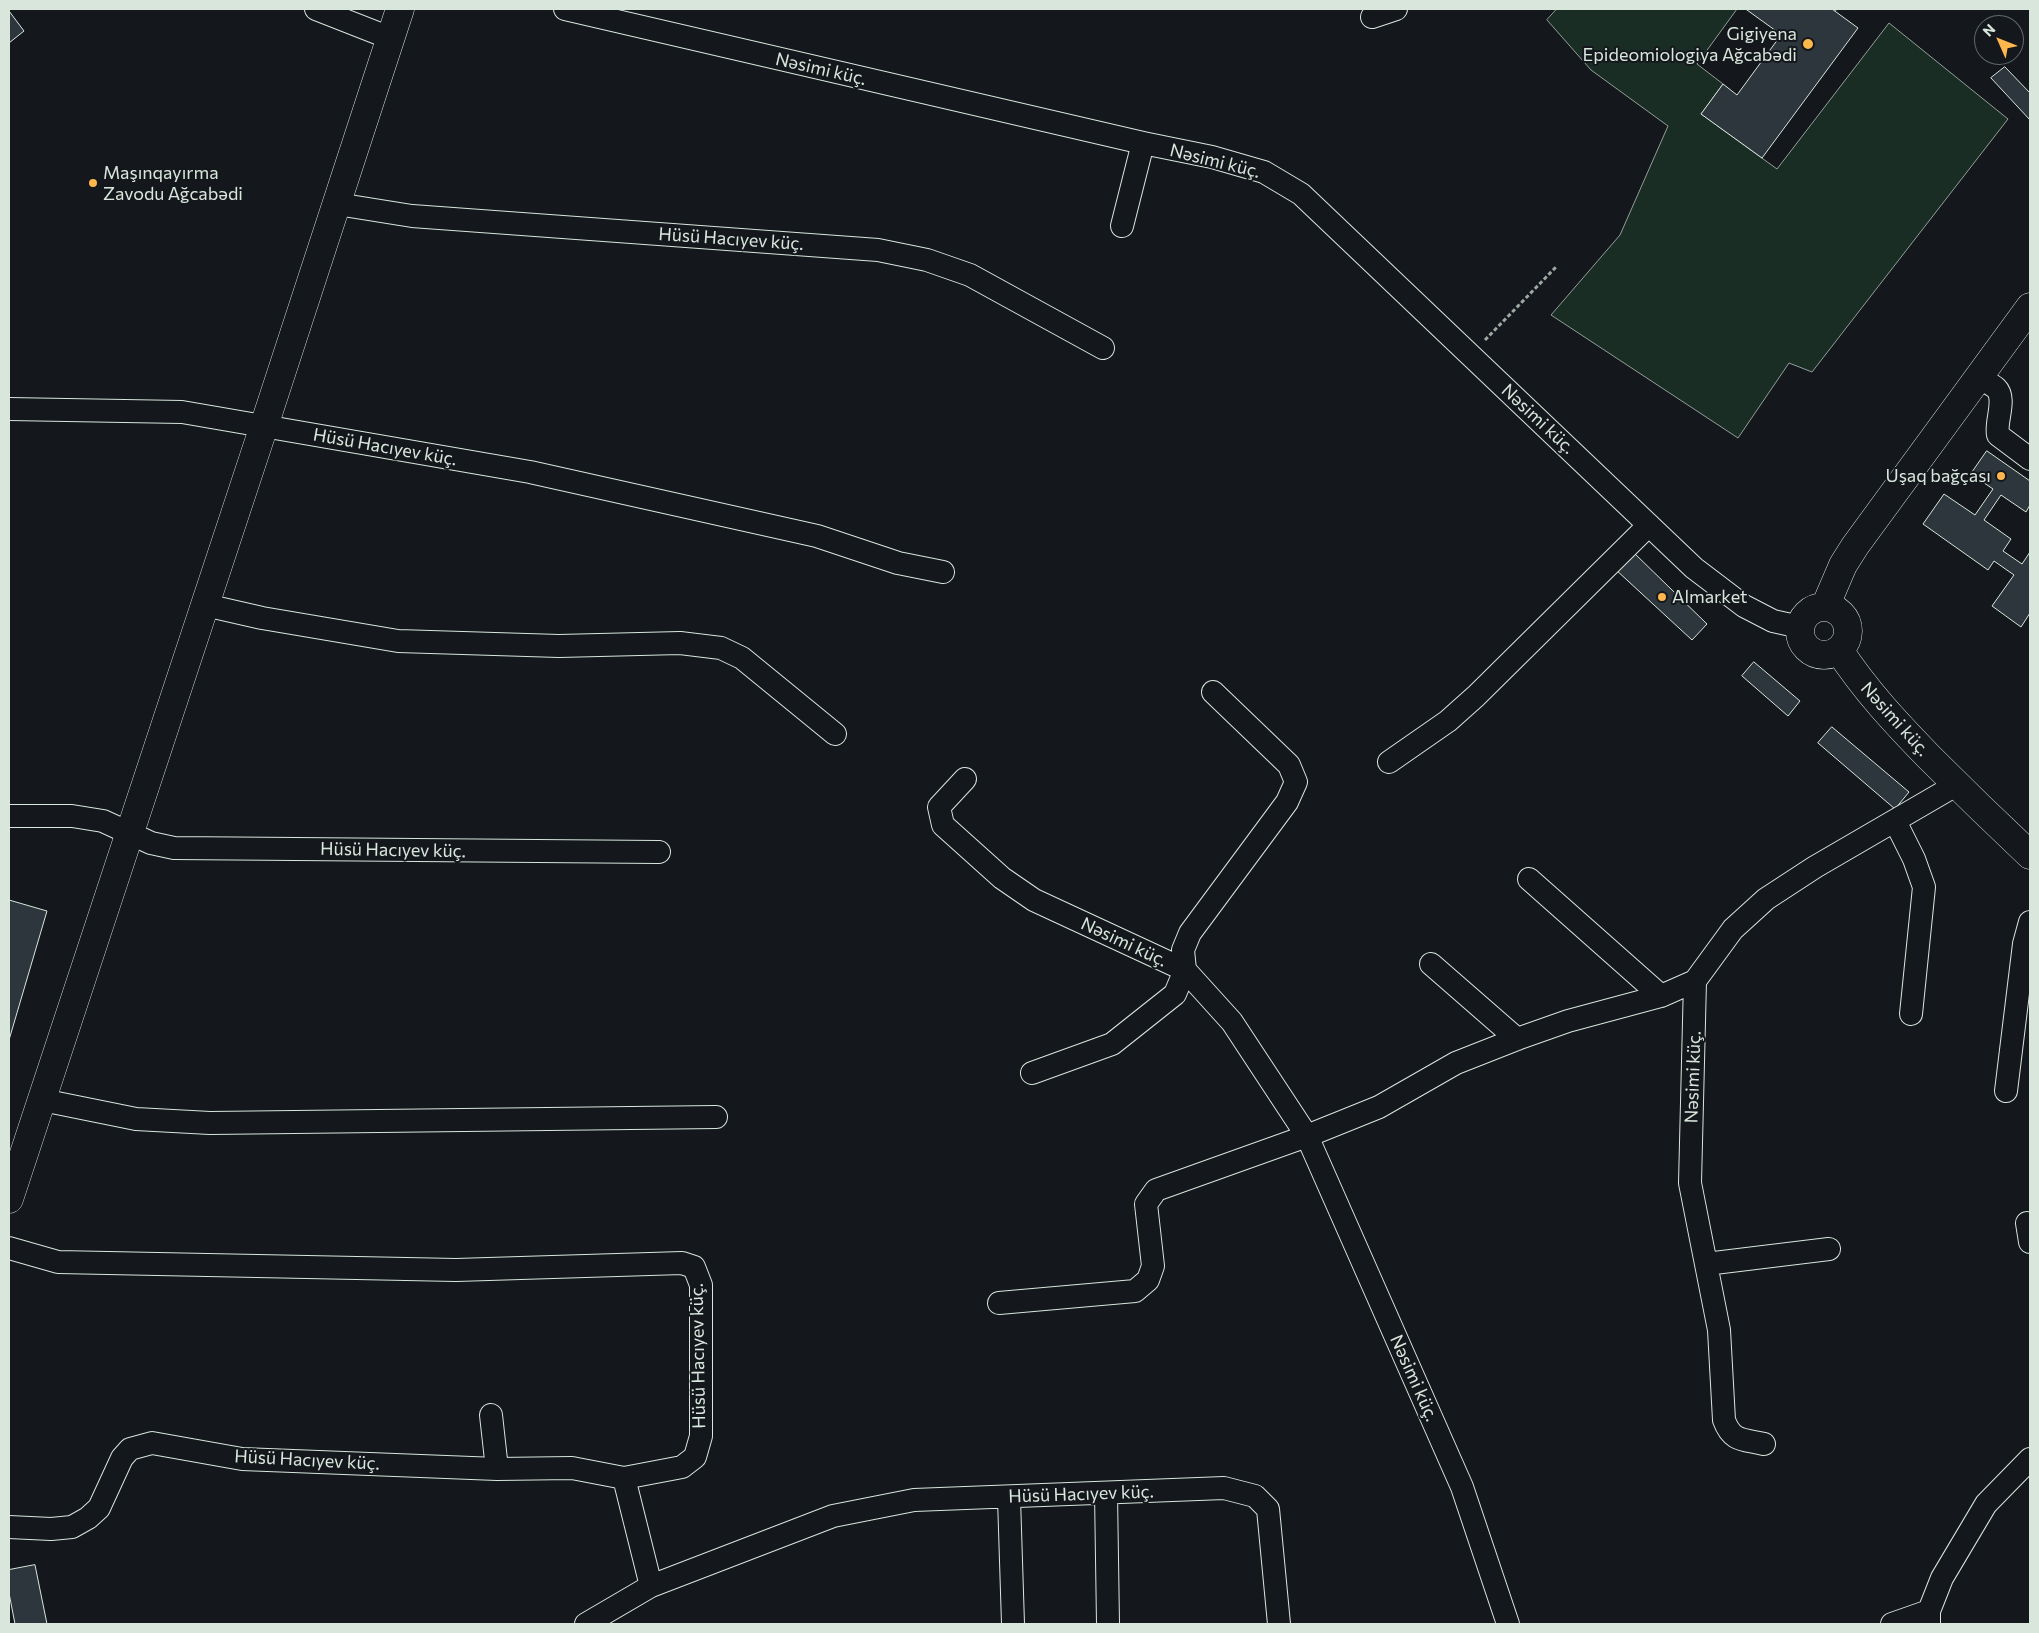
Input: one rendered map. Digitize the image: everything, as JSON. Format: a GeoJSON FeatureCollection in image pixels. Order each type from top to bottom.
{"type":"FeatureCollection","features":[{"type":"Feature","properties":{"kind":"main road"},"geometry":{"type":"LineString","coordinates":[[9,1199],[400,9]]}},
{"type":"Feature","properties":{"kind":"main road"},"geometry":{"type":"LineString","coordinates":[[1825,607],[1843,565],[1854,546],[2030,307]]}},
{"type":"Feature","properties":{"kind":"main road"},"geometry":{"type":"LineString","coordinates":[[1825,607],[1836,610],[1844,618],[1848,629],[1846,640],[1839,650],[1828,655],[1817,654],[1807,648],[1801,639],[1800,627],[1804,617],[1814,609],[1825,607]]}},
{"type":"Feature","properties":{"kind":"main road","name":"Nəsimi küç."},"geometry":{"type":"LineString","coordinates":[[1839,650],[1862,684],[1881,707],[1956,784],[2030,855]]}},
{"type":"Feature","properties":{"kind":"street"},"geometry":{"type":"LineString","coordinates":[[316,9],[390,38]]}},
{"type":"Feature","properties":{"kind":"street","name":"Nəsimi küç."},"geometry":{"type":"LineString","coordinates":[[565,9],[1142,144],[1212,157],[1264,172],[1301,194],[1694,568],[1744,606],[1773,621],[1800,627]]}},
{"type":"Feature","properties":{"kind":"street"},"geometry":{"type":"LineString","coordinates":[[1372,16],[1396,9]]}},
{"type":"Feature","properties":{"kind":"street"},"geometry":{"type":"LineString","coordinates":[[1122,226],[1142,144]]}},
{"type":"Feature","properties":{"kind":"street","name":"Hüsü Hacıyev küç."},"geometry":{"type":"LineString","coordinates":[[337,204],[412,216],[878,250],[927,260],[970,275],[1103,348]]}},
{"type":"Feature","properties":{"kind":"street"},"geometry":{"type":"LineString","coordinates":[[1979,378],[1996,389],[2000,397],[1998,435],[2030,459]]}},
{"type":"Feature","properties":{"kind":"street","name":"Hüsü Hacıyev küç."},"geometry":{"type":"LineString","coordinates":[[9,411],[182,412],[264,426],[530,472],[817,536],[898,563],[943,572]]}},
{"type":"Feature","properties":{"kind":"street"},"geometry":{"type":"LineString","coordinates":[[1389,762],[1448,721],[1476,696],[1649,525]]}},
{"type":"Feature","properties":{"kind":"street"},"geometry":{"type":"LineString","coordinates":[[205,605],[262,618],[398,641],[559,646],[680,642],[721,648],[742,658],[835,734]]}},
{"type":"Feature","properties":{"kind":"street"},"geometry":{"type":"LineString","coordinates":[[1032,1073],[1112,1044],[1175,994],[1184,970],[1183,950],[1190,933],[1287,802],[1296,782],[1289,765],[1213,692]]}},
{"type":"Feature","properties":{"kind":"street","name":"Nəsimi küç."},"geometry":{"type":"LineString","coordinates":[[965,779],[939,807],[943,825],[1002,878],[1034,900],[1184,970],[1232,1022],[1307,1136],[1462,1487],[1508,1624]]}},
{"type":"Feature","properties":{"kind":"street"},"geometry":{"type":"LineString","coordinates":[[999,1303],[1135,1291],[1148,1280],[1152,1266],[1146,1204],[1156,1190],[1307,1136],[1379,1107],[1456,1063],[1517,1039],[1568,1021],[1661,996],[1695,981],[1733,929],[1766,898],[1956,784]]}},
{"type":"Feature","properties":{"kind":"street","name":"Hüsü Hacıyev küç."},"geometry":{"type":"LineString","coordinates":[[9,816],[72,816],[103,821],[151,843],[174,848],[660,852]]}},
{"type":"Feature","properties":{"kind":"street"},"geometry":{"type":"LineString","coordinates":[[1895,821],[1914,859],[1924,886],[1911,1014]]}},
{"type":"Feature","properties":{"kind":"street"},"geometry":{"type":"LineString","coordinates":[[1529,879],[1661,996]]}},
{"type":"Feature","properties":{"kind":"street"},"geometry":{"type":"LineString","coordinates":[[2006,1091],[2024,944],[2030,922]]}},
{"type":"Feature","properties":{"kind":"street"},"geometry":{"type":"LineString","coordinates":[[1431,964],[1517,1039]]}},
{"type":"Feature","properties":{"kind":"street","name":"Nəsimi küç."},"geometry":{"type":"LineString","coordinates":[[1695,981],[1690,1183],[1719,1330],[1724,1420],[1728,1431],[1736,1438],[1764,1444]]}},
{"type":"Feature","properties":{"kind":"street"},"geometry":{"type":"LineString","coordinates":[[42,1100],[136,1119],[210,1124],[716,1117]]}},
{"type":"Feature","properties":{"kind":"street","name":"Hüsü Hacıyev küç."},"geometry":{"type":"LineString","coordinates":[[9,1248],[58,1262],[456,1270],[682,1263],[694,1267],[700,1285],[701,1436],[695,1457],[682,1467],[624,1478],[572,1468],[497,1469],[242,1459],[152,1442],[130,1449],[122,1458],[100,1508],[88,1518],[72,1527],[52,1529],[9,1527]]}},
{"type":"Feature","properties":{"kind":"street"},"geometry":{"type":"LineString","coordinates":[[1706,1264],[1829,1249]]}},
{"type":"Feature","properties":{"kind":"street"},"geometry":{"type":"LineString","coordinates":[[491,1414],[497,1469]]}},
{"type":"Feature","properties":{"kind":"street"},"geometry":{"type":"LineString","coordinates":[[1892,1624],[1929,1618],[1942,1578],[1986,1504],[2030,1459]]}},
{"type":"Feature","properties":{"kind":"street"},"geometry":{"type":"LineString","coordinates":[[624,1478],[651,1586]]}},
{"type":"Feature","properties":{"kind":"street","name":"Hüsü Hacıyev küç."},"geometry":{"type":"LineString","coordinates":[[586,1624],[651,1586],[832,1516],[914,1500],[1009,1498],[1224,1488],[1255,1496],[1268,1509],[1279,1624]]}},
{"type":"Feature","properties":{"kind":"street"},"geometry":{"type":"LineString","coordinates":[[1106,1493],[1108,1624]]}},
{"type":"Feature","properties":{"kind":"street"},"geometry":{"type":"LineString","coordinates":[[1009,1498],[1012,1624]]}},
{"type":"Feature","properties":{"kind":"path"},"geometry":{"type":"LineString","coordinates":[[1470,355],[1556,267]]}},
{"type":"Feature","properties":{"kind":"green space"},"geometry":{"type":"Polygon","coordinates":[[[1557,9],[1737,9],[1697,64],[1723,84],[1701,114],[1777,169],[1889,23],[2008,119],[1812,372],[1789,363],[1738,438],[1551,315],[1620,235],[1668,126],[1591,70],[1547,20],[1557,9]]]}},
{"type":"Feature","properties":{"kind":"building"},"geometry":{"type":"Polygon","coordinates":[[[1746,9],[1832,9],[1858,28],[1762,158],[1701,114],[1723,84],[1737,95],[1781,35],[1746,9]]]}},
{"type":"Feature","properties":{"kind":"building"},"geometry":{"type":"Polygon","coordinates":[[[9,11],[24,31],[9,43],[9,11]]]}},
{"type":"Feature","properties":{"kind":"building"},"geometry":{"type":"Polygon","coordinates":[[[2005,67],[2030,93],[2030,120],[1991,78],[2005,67]]]}},
{"type":"Feature","properties":{"kind":"building"},"geometry":{"type":"Polygon","coordinates":[[[1987,451],[2030,481],[2030,505],[2026,512],[2001,495],[1984,520],[2011,539],[2003,551],[2022,564],[2030,552],[2030,613],[2021,627],[1992,606],[2014,575],[1994,561],[1988,570],[1923,524],[1944,494],[1975,515],[1993,489],[1971,474],[1987,451]]]}},
{"type":"Feature","properties":{"kind":"building","name":"Almarket"},"geometry":{"type":"Polygon","coordinates":[[[1632,551],[1707,624],[1692,640],[1615,569],[1632,551]]]}},
{"type":"Feature","properties":{"kind":"building"},"geometry":{"type":"Polygon","coordinates":[[[1754,662],[1800,701],[1788,716],[1742,676],[1754,662]]]}},
{"type":"Feature","properties":{"kind":"building"},"geometry":{"type":"Polygon","coordinates":[[[1832,727],[1909,792],[1895,809],[1818,743],[1832,727]]]}},
{"type":"Feature","properties":{"kind":"building"},"geometry":{"type":"Polygon","coordinates":[[[9,900],[47,911],[9,1040],[9,900]]]}},
{"type":"Feature","properties":{"kind":"building"},"geometry":{"type":"Polygon","coordinates":[[[35,1565],[47,1624],[15,1624],[9,1593],[9,1570],[35,1565]]]}},
{"type":"Feature","properties":{"kind":"place","name":"Gigiyena Epideomiologiya Ağcabədi"},"geometry":{"type":"Point","coordinates":[1808,44]}},
{"type":"Feature","properties":{"kind":"place","name":"Maşınqayırma Zavodu Ağcabədi"},"geometry":{"type":"Point","coordinates":[93,183]}},
{"type":"Feature","properties":{"kind":"place","name":"Uşaq bağçası"},"geometry":{"type":"Point","coordinates":[2001,476]}},
{"type":"Feature","properties":{"kind":"place","name":"Almarket"},"geometry":{"type":"Point","coordinates":[1662,597]}}]}
